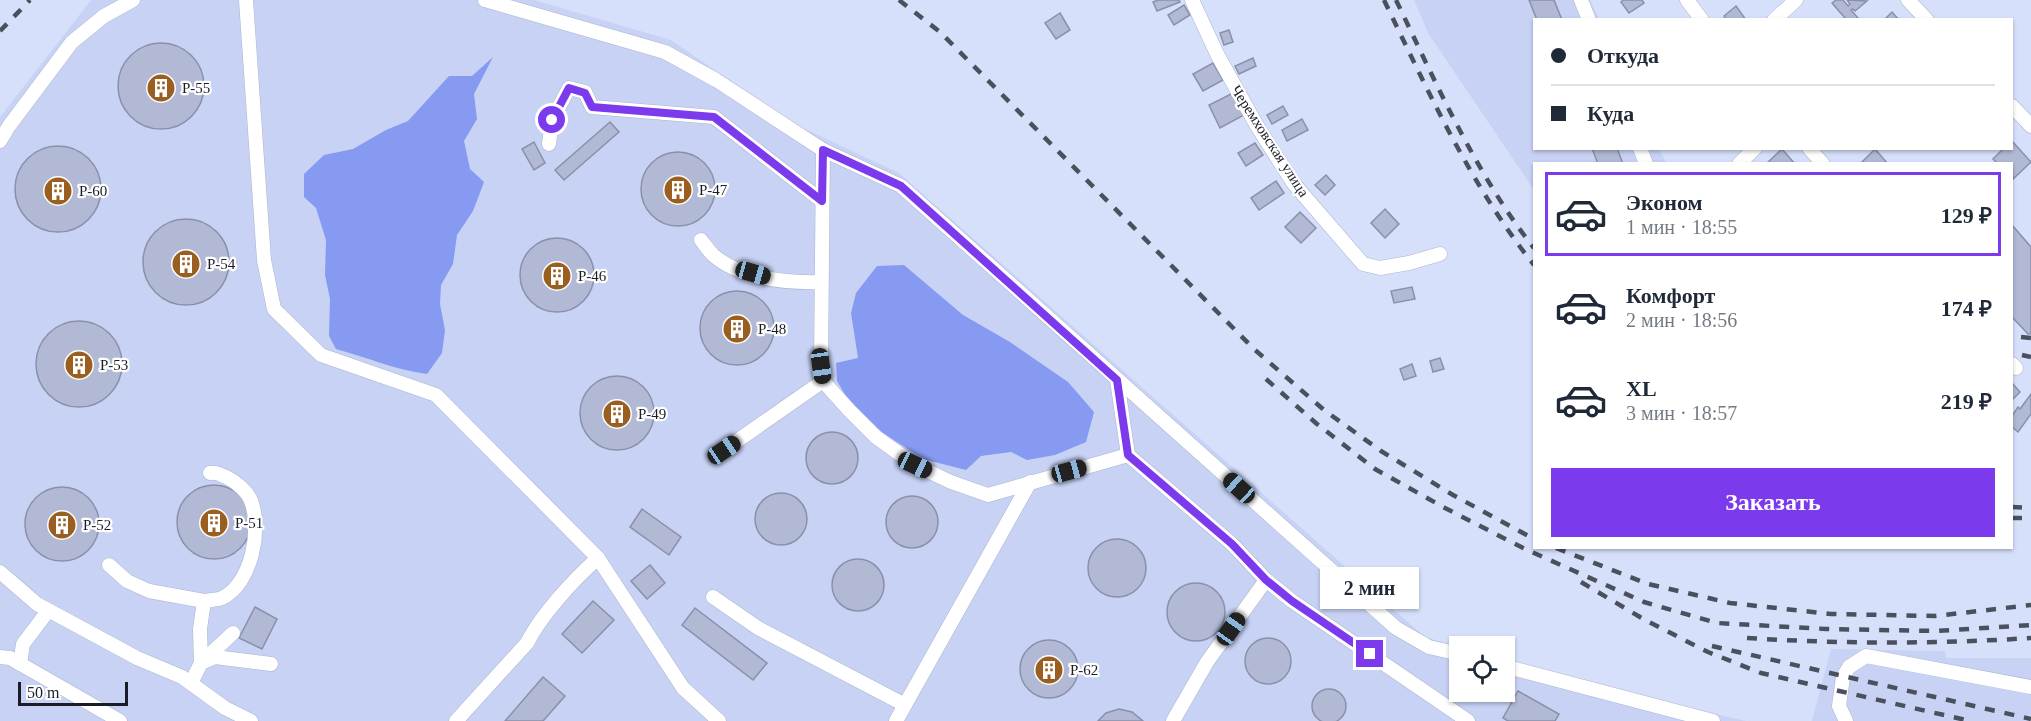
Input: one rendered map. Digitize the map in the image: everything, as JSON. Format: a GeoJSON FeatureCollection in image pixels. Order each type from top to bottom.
{"type":"FeatureCollection","features":[{"type":"Feature","properties":{"kind":"street"},"geometry":{"type":"LineString","coordinates":[[0,141],[72,42],[104,16],[133,0]]}},
{"type":"Feature","properties":{"kind":"street"},"geometry":{"type":"LineString","coordinates":[[246,0],[264,260],[274,309],[321,355],[436,395],[598,558],[683,688],[719,721]]}},
{"type":"Feature","properties":{"kind":"street"},"geometry":{"type":"LineString","coordinates":[[485,0],[665,52],[716,80],[823,150],[901,186],[1396,628],[1429,646],[1449,651]]}},
{"type":"Feature","properties":{"kind":"street","name":"Черемховская улица"},"geometry":{"type":"LineString","coordinates":[[1192,0],[1234,85],[1294,184],[1363,264],[1380,268],[1440,254]]}},
{"type":"Feature","properties":{"kind":"street"},"geometry":{"type":"LineString","coordinates":[[1581,0],[1588,18]]}},
{"type":"Feature","properties":{"kind":"street"},"geometry":{"type":"LineString","coordinates":[[1687,0],[1700,18]]}},
{"type":"Feature","properties":{"kind":"street"},"geometry":{"type":"LineString","coordinates":[[1776,18],[1796,0]]}},
{"type":"Feature","properties":{"kind":"street"},"geometry":{"type":"LineString","coordinates":[[1908,0],[1925,18]]}},
{"type":"Feature","properties":{"kind":"street"},"geometry":{"type":"LineString","coordinates":[[549,144],[552,120],[569,88],[585,93],[592,107],[714,117],[822,201]]}},
{"type":"Feature","properties":{"kind":"street"},"geometry":{"type":"LineString","coordinates":[[2013,107],[2031,126]]}},
{"type":"Feature","properties":{"kind":"street"},"geometry":{"type":"LineString","coordinates":[[823,150],[821,366],[823,381],[849,410],[876,437],[915,465],[951,482],[988,495],[1128,455]]}},
{"type":"Feature","properties":{"kind":"street"},"geometry":{"type":"LineString","coordinates":[[1741,162],[1753,150]]}},
{"type":"Feature","properties":{"kind":"street"},"geometry":{"type":"LineString","coordinates":[[1811,150],[1821,162]]}},
{"type":"Feature","properties":{"kind":"street"},"geometry":{"type":"LineString","coordinates":[[701,240],[714,255],[738,269],[793,283],[821,282]]}},
{"type":"Feature","properties":{"kind":"street"},"geometry":{"type":"LineString","coordinates":[[1117,380],[1128,455],[1232,544],[1266,580],[1292,601],[1468,721]]}},
{"type":"Feature","properties":{"kind":"street"},"geometry":{"type":"LineString","coordinates":[[724,450],[823,381]]}},
{"type":"Feature","properties":{"kind":"street"},"geometry":{"type":"LineString","coordinates":[[109,565],[127,582],[149,591],[204,601],[223,598],[239,584],[252,558],[256,526],[251,500],[235,482],[217,472],[210,473]]}},
{"type":"Feature","properties":{"kind":"street"},"geometry":{"type":"LineString","coordinates":[[896,721],[1030,482]]}},
{"type":"Feature","properties":{"kind":"street"},"geometry":{"type":"LineString","coordinates":[[456,721],[527,643],[532,632],[563,594],[598,558]]}},
{"type":"Feature","properties":{"kind":"street"},"geometry":{"type":"LineString","coordinates":[[0,572],[48,611],[137,658],[182,677],[225,708],[251,721]]}},
{"type":"Feature","properties":{"kind":"street"},"geometry":{"type":"LineString","coordinates":[[1173,721],[1207,662],[1266,580]]}},
{"type":"Feature","properties":{"kind":"street"},"geometry":{"type":"LineString","coordinates":[[713,597],[758,628],[905,705]]}},
{"type":"Feature","properties":{"kind":"street"},"geometry":{"type":"LineString","coordinates":[[201,663],[199,646],[204,601]]}},
{"type":"Feature","properties":{"kind":"street"},"geometry":{"type":"LineString","coordinates":[[20,664],[24,644],[48,611]]}},
{"type":"Feature","properties":{"kind":"street"},"geometry":{"type":"LineString","coordinates":[[191,683],[201,663],[233,633]]}},
{"type":"Feature","properties":{"kind":"street"},"geometry":{"type":"LineString","coordinates":[[1846,721],[1839,706],[1843,677],[1849,667],[1866,656],[2031,687]]}},
{"type":"Feature","properties":{"kind":"street"},"geometry":{"type":"LineString","coordinates":[[0,657],[9,658],[120,721]]}},
{"type":"Feature","properties":{"kind":"street"},"geometry":{"type":"LineString","coordinates":[[201,663],[215,657],[272,664]]}},
{"type":"Feature","properties":{"kind":"street"},"geometry":{"type":"LineString","coordinates":[[1515,669],[1713,721]]}},
{"type":"Feature","properties":{"kind":"shaded area"},"geometry":{"type":"Polygon","coordinates":[[[91,0],[534,0],[671,40],[790,122],[899,173],[1425,637],[1449,644],[1449,702],[1515,702],[1515,663],[1601,688],[1746,721],[0,721],[0,117],[91,0]]]}},
{"type":"Feature","properties":{"kind":"shaded area"},"geometry":{"type":"Polygon","coordinates":[[[1414,0],[1590,0],[1599,18],[1533,18],[1533,150],[1660,150],[1666,162],[1533,162],[1533,189],[1428,33],[1414,0]]]}},
{"type":"Feature","properties":{"kind":"shaded area"},"geometry":{"type":"Polygon","coordinates":[[[1831,649],[1945,651],[1946,658],[2031,658],[2031,721],[1812,721],[1831,649]]]}},
{"type":"Feature","properties":{"kind":"water"},"geometry":{"type":"Polygon","coordinates":[[[493,57],[474,94],[477,119],[464,141],[470,169],[484,182],[473,211],[457,235],[453,264],[441,285],[440,304],[445,330],[442,353],[427,374],[336,349],[329,336],[330,299],[325,275],[326,240],[316,208],[304,197],[304,174],[324,155],[353,149],[386,130],[408,121],[449,76],[472,76],[493,57]]]}},
{"type":"Feature","properties":{"kind":"water"},"geometry":{"type":"Polygon","coordinates":[[[904,265],[963,315],[1010,342],[1068,382],[1094,412],[1086,442],[1055,455],[1027,460],[1011,452],[981,456],[966,470],[923,459],[883,433],[850,403],[837,381],[836,363],[858,358],[851,313],[856,293],[877,266],[904,265]]]}},
{"type":"Feature","properties":{"kind":"building"},"geometry":{"type":"Polygon","coordinates":[[[1179,0],[1180,2],[1157,11],[1153,2],[1179,0]]]}},
{"type":"Feature","properties":{"kind":"building"},"geometry":{"type":"Polygon","coordinates":[[[1529,0],[1554,0],[1561,18],[1536,18],[1529,0]]]}},
{"type":"Feature","properties":{"kind":"building"},"geometry":{"type":"Polygon","coordinates":[[[1623,0],[1642,0],[1644,3],[1629,13],[1621,2],[1623,0]]]}},
{"type":"Feature","properties":{"kind":"building"},"geometry":{"type":"Polygon","coordinates":[[[1836,0],[1843,0],[1848,6],[1850,4],[1847,0],[1867,1],[1855,11],[1851,10],[1858,18],[1845,18],[1832,3],[1836,0]]]}},
{"type":"Feature","properties":{"kind":"building"},"geometry":{"type":"Polygon","coordinates":[[[1184,5],[1190,15],[1174,25],[1168,15],[1184,5]]]}},
{"type":"Feature","properties":{"kind":"building"},"geometry":{"type":"Polygon","coordinates":[[[1736,6],[1745,18],[1726,18],[1724,16],[1736,6]]]}},
{"type":"Feature","properties":{"kind":"building"},"geometry":{"type":"Polygon","coordinates":[[[1892,12],[1897,18],[1886,18],[1892,12]]]}},
{"type":"Feature","properties":{"kind":"building"},"geometry":{"type":"Polygon","coordinates":[[[1060,13],[1070,30],[1056,39],[1045,23],[1060,13]]]}},
{"type":"Feature","properties":{"kind":"building"},"geometry":{"type":"Polygon","coordinates":[[[1229,30],[1233,42],[1224,45],[1220,33],[1229,30]]]}},
{"type":"Feature","properties":{"kind":"building","name":"Р-55"},"geometry":{"type":"Polygon","coordinates":[[[161,43],[185,50],[197,62],[204,86],[197,110],[185,122],[161,129],[137,122],[125,110],[118,86],[125,62],[137,50],[161,43]]]}},
{"type":"Feature","properties":{"kind":"building"},"geometry":{"type":"Polygon","coordinates":[[[1253,58],[1256,66],[1239,74],[1235,66],[1253,58]]]}},
{"type":"Feature","properties":{"kind":"building"},"geometry":{"type":"Polygon","coordinates":[[[1213,63],[1223,80],[1203,91],[1193,74],[1213,63]]]}},
{"type":"Feature","properties":{"kind":"building"},"geometry":{"type":"Polygon","coordinates":[[[1233,93],[1244,115],[1220,128],[1209,105],[1233,93]]]}},
{"type":"Feature","properties":{"kind":"building"},"geometry":{"type":"Polygon","coordinates":[[[1283,106],[1288,115],[1272,124],[1267,115],[1283,106]]]}},
{"type":"Feature","properties":{"kind":"building"},"geometry":{"type":"Polygon","coordinates":[[[1302,119],[1308,130],[1287,141],[1282,130],[1302,119]]]}},
{"type":"Feature","properties":{"kind":"building"},"geometry":{"type":"Polygon","coordinates":[[[610,122],[619,132],[564,180],[555,170],[610,122]]]}},
{"type":"Feature","properties":{"kind":"building"},"geometry":{"type":"Polygon","coordinates":[[[534,142],[545,163],[534,170],[522,149],[534,142]]]}},
{"type":"Feature","properties":{"kind":"building"},"geometry":{"type":"Polygon","coordinates":[[[2013,142],[2031,162],[2013,179],[2013,162],[1996,162],[1993,159],[2002,150],[2013,150],[2013,142]]]}},
{"type":"Feature","properties":{"kind":"building"},"geometry":{"type":"Polygon","coordinates":[[[1255,143],[1263,155],[1246,166],[1238,153],[1255,143]]]}},
{"type":"Feature","properties":{"kind":"building","name":"Р-60"},"geometry":{"type":"Polygon","coordinates":[[[58,146],[82,153],[94,165],[101,189],[94,213],[82,225],[58,232],[34,225],[22,213],[15,189],[22,165],[34,153],[58,146]]]}},
{"type":"Feature","properties":{"kind":"building"},"geometry":{"type":"Polygon","coordinates":[[[1593,150],[1618,150],[1622,162],[1597,162],[1593,150]]]}},
{"type":"Feature","properties":{"kind":"building"},"geometry":{"type":"Polygon","coordinates":[[[1783,150],[1793,162],[1768,162],[1783,150]]]}},
{"type":"Feature","properties":{"kind":"building"},"geometry":{"type":"Polygon","coordinates":[[[1876,150],[1886,162],[1862,162],[1876,150]]]}},
{"type":"Feature","properties":{"kind":"building","name":"Р-47"},"geometry":{"type":"Polygon","coordinates":[[[678,152],[692,155],[704,163],[712,175],[715,189],[712,203],[704,215],[692,223],[678,226],[664,223],[652,215],[644,203],[641,189],[644,175],[652,163],[664,155],[678,152]]]}},
{"type":"Feature","properties":{"kind":"building"},"geometry":{"type":"Polygon","coordinates":[[[1326,175],[1335,185],[1325,195],[1315,185],[1326,175]]]}},
{"type":"Feature","properties":{"kind":"building"},"geometry":{"type":"Polygon","coordinates":[[[1276,181],[1284,193],[1259,210],[1251,198],[1276,181]]]}},
{"type":"Feature","properties":{"kind":"building"},"geometry":{"type":"Polygon","coordinates":[[[1385,209],[1399,224],[1385,238],[1371,223],[1385,209]]]}},
{"type":"Feature","properties":{"kind":"building"},"geometry":{"type":"Polygon","coordinates":[[[1300,212],[1316,228],[1301,243],[1285,227],[1300,212]]]}},
{"type":"Feature","properties":{"kind":"building","name":"Р-54"},"geometry":{"type":"Polygon","coordinates":[[[186,219],[210,226],[222,238],[229,262],[222,286],[210,298],[186,305],[162,298],[150,286],[143,262],[150,238],[162,226],[186,219]]]}},
{"type":"Feature","properties":{"kind":"building"},"geometry":{"type":"Polygon","coordinates":[[[2013,226],[2031,247],[2031,334],[2028,334],[2013,318],[2013,226]]]}},
{"type":"Feature","properties":{"kind":"building","name":"Р-46"},"geometry":{"type":"Polygon","coordinates":[[[557,238],[571,241],[583,249],[591,261],[594,275],[591,289],[583,301],[571,309],[557,312],[543,309],[531,301],[523,289],[520,275],[523,261],[531,249],[543,241],[557,238]]]}},
{"type":"Feature","properties":{"kind":"building"},"geometry":{"type":"Polygon","coordinates":[[[1412,287],[1415,299],[1394,303],[1391,291],[1412,287]]]}},
{"type":"Feature","properties":{"kind":"building","name":"Р-48"},"geometry":{"type":"Polygon","coordinates":[[[737,291],[751,294],[763,302],[771,314],[774,328],[771,342],[763,354],[751,362],[737,365],[723,362],[711,354],[703,342],[700,328],[703,314],[711,302],[723,294],[737,291]]]}},
{"type":"Feature","properties":{"kind":"building","name":"Р-53"},"geometry":{"type":"Polygon","coordinates":[[[79,321],[103,328],[115,340],[122,364],[115,388],[103,400],[79,407],[55,400],[43,388],[36,364],[43,340],[55,328],[79,321]]]}},
{"type":"Feature","properties":{"kind":"building"},"geometry":{"type":"Polygon","coordinates":[[[1440,358],[1444,369],[1433,372],[1430,361],[1440,358]]]}},
{"type":"Feature","properties":{"kind":"building"},"geometry":{"type":"Polygon","coordinates":[[[1412,364],[1416,376],[1404,380],[1400,369],[1412,364]]]}},
{"type":"Feature","properties":{"kind":"building","name":"Р-49"},"geometry":{"type":"Polygon","coordinates":[[[617,376],[631,379],[643,387],[651,399],[654,413],[651,427],[643,439],[631,447],[617,450],[603,447],[591,439],[583,427],[580,413],[583,399],[591,387],[603,379],[617,376]]]}},
{"type":"Feature","properties":{"kind":"building"},"geometry":{"type":"Polygon","coordinates":[[[2013,384],[2020,392],[2013,399],[2013,384]]]}},
{"type":"Feature","properties":{"kind":"building"},"geometry":{"type":"Polygon","coordinates":[[[2031,394],[2031,414],[2018,432],[2013,428],[2013,414],[2018,407],[2020,409],[2031,394]]]}},
{"type":"Feature","properties":{"kind":"building"},"geometry":{"type":"Polygon","coordinates":[[[827,432],[837,432],[851,439],[858,458],[851,477],[837,484],[827,484],[817,480],[810,473],[806,463],[806,453],[810,443],[817,436],[827,432]]]}},
{"type":"Feature","properties":{"kind":"building","name":"Р-51"},"geometry":{"type":"Polygon","coordinates":[[[214,485],[228,488],[240,496],[248,508],[251,522],[248,536],[240,548],[228,556],[214,559],[200,556],[188,548],[180,536],[177,522],[180,508],[188,496],[200,488],[214,485]]]}},
{"type":"Feature","properties":{"kind":"building","name":"Р-52"},"geometry":{"type":"Polygon","coordinates":[[[62,487],[76,490],[88,498],[96,510],[99,524],[96,538],[88,550],[76,558],[62,561],[48,558],[36,550],[28,538],[25,524],[28,510],[36,498],[48,490],[62,487]]]}},
{"type":"Feature","properties":{"kind":"building"},"geometry":{"type":"Polygon","coordinates":[[[776,493],[786,493],[800,500],[807,519],[800,538],[786,545],[776,545],[766,541],[759,534],[755,524],[755,514],[759,504],[766,497],[776,493]]]}},
{"type":"Feature","properties":{"kind":"building"},"geometry":{"type":"Polygon","coordinates":[[[907,496],[917,496],[931,503],[938,522],[931,541],[917,548],[907,548],[897,544],[890,537],[886,527],[886,517],[890,507],[897,500],[907,496]]]}},
{"type":"Feature","properties":{"kind":"building"},"geometry":{"type":"Polygon","coordinates":[[[642,509],[681,537],[669,555],[630,527],[642,509]]]}},
{"type":"Feature","properties":{"kind":"building"},"geometry":{"type":"Polygon","coordinates":[[[1117,539],[1128,541],[1141,552],[1146,568],[1144,579],[1133,592],[1117,597],[1106,595],[1093,584],[1088,568],[1090,557],[1101,544],[1117,539]]]}},
{"type":"Feature","properties":{"kind":"building"},"geometry":{"type":"Polygon","coordinates":[[[853,559],[863,559],[877,566],[884,585],[877,604],[863,611],[853,611],[843,607],[836,600],[832,590],[832,580],[836,570],[843,563],[853,559]]]}},
{"type":"Feature","properties":{"kind":"building"},"geometry":{"type":"Polygon","coordinates":[[[650,565],[665,583],[647,599],[631,581],[650,565]]]}},
{"type":"Feature","properties":{"kind":"building"},"geometry":{"type":"Polygon","coordinates":[[[1196,583],[1207,585],[1220,596],[1225,612],[1223,623],[1212,636],[1196,641],[1185,639],[1172,628],[1167,612],[1169,601],[1180,588],[1196,583]]]}},
{"type":"Feature","properties":{"kind":"building"},"geometry":{"type":"Polygon","coordinates":[[[593,601],[614,620],[582,653],[562,634],[593,601]]]}},
{"type":"Feature","properties":{"kind":"building"},"geometry":{"type":"Polygon","coordinates":[[[255,607],[277,619],[262,649],[239,638],[255,607]]]}},
{"type":"Feature","properties":{"kind":"building"},"geometry":{"type":"Polygon","coordinates":[[[695,608],[767,663],[753,680],[682,625],[695,608]]]}},
{"type":"Feature","properties":{"kind":"building"},"geometry":{"type":"Polygon","coordinates":[[[1268,638],[1277,639],[1285,644],[1290,652],[1290,670],[1285,678],[1277,683],[1268,684],[1259,683],[1251,678],[1246,670],[1245,661],[1246,652],[1251,644],[1259,639],[1268,638]]]}},
{"type":"Feature","properties":{"kind":"building","name":"Р-62"},"geometry":{"type":"Polygon","coordinates":[[[1049,640],[1060,642],[1073,653],[1078,669],[1076,680],[1065,693],[1049,698],[1038,696],[1025,685],[1020,669],[1022,658],[1033,645],[1049,640]]]}},
{"type":"Feature","properties":{"kind":"building"},"geometry":{"type":"Polygon","coordinates":[[[543,677],[565,696],[543,721],[505,721],[543,677]]]}},
{"type":"Feature","properties":{"kind":"building"},"geometry":{"type":"Polygon","coordinates":[[[1323,690],[1335,690],[1345,700],[1345,712],[1335,722],[1323,722],[1313,712],[1313,700],[1323,690]]]}},
{"type":"Feature","properties":{"kind":"building"},"geometry":{"type":"Polygon","coordinates":[[[1518,691],[1559,714],[1555,721],[1508,721],[1503,718],[1512,702],[1515,702],[1518,691]]]}},
{"type":"Feature","properties":{"kind":"building"},"geometry":{"type":"Polygon","coordinates":[[[1119,709],[1132,712],[1143,721],[1098,721],[1106,713],[1119,709]]]}},
{"type":"Feature","properties":{"kind":"railway"},"geometry":{"type":"LineString","coordinates":[[0,31],[30,0]]}},
{"type":"Feature","properties":{"kind":"railway"},"geometry":{"type":"LineString","coordinates":[[899,0],[940,32],[1254,349],[1324,410],[1381,451],[1453,495],[1533,538]]}},
{"type":"Feature","properties":{"kind":"railway"},"geometry":{"type":"LineString","coordinates":[[1384,0],[1434,103],[1470,170],[1511,235],[1533,264]]}},
{"type":"Feature","properties":{"kind":"railway"},"geometry":{"type":"LineString","coordinates":[[1396,0],[1476,160],[1494,191],[1533,247]]}},
{"type":"Feature","properties":{"kind":"railway"},"geometry":{"type":"LineString","coordinates":[[2021,337],[2031,338]]}},
{"type":"Feature","properties":{"kind":"railway"},"geometry":{"type":"LineString","coordinates":[[2022,355],[2031,357]]}},
{"type":"Feature","properties":{"kind":"railway"},"geometry":{"type":"LineString","coordinates":[[1266,379],[1317,424],[1375,469],[1525,549],[1644,602],[1717,623],[1826,629],[1937,631],[2031,625]]}},
{"type":"Feature","properties":{"kind":"railway"},"geometry":{"type":"LineString","coordinates":[[2013,507],[2031,508]]}},
{"type":"Feature","properties":{"kind":"railway"},"geometry":{"type":"LineString","coordinates":[[2013,518],[2031,518]]}},
{"type":"Feature","properties":{"kind":"railway"},"geometry":{"type":"LineString","coordinates":[[1559,549],[1648,584],[1730,603],[1831,614],[1935,616],[2031,605]]}},
{"type":"Feature","properties":{"kind":"railway"},"geometry":{"type":"LineString","coordinates":[[1581,582],[1645,620],[1708,652],[1761,673],[1970,721]]}},
{"type":"Feature","properties":{"kind":"railway"},"geometry":{"type":"LineString","coordinates":[[1747,638],[1889,642],[2031,638]]}},
{"type":"Feature","properties":{"kind":"railway"},"geometry":{"type":"LineString","coordinates":[[1712,646],[2031,719]]}},
{"type":"Feature","properties":{"kind":"place","name":"Р-55"},"geometry":{"type":"Point","coordinates":[161,88]}},
{"type":"Feature","properties":{"kind":"place","name":"Р-47"},"geometry":{"type":"Point","coordinates":[678,190]}},
{"type":"Feature","properties":{"kind":"place","name":"Р-60"},"geometry":{"type":"Point","coordinates":[58,191]}},
{"type":"Feature","properties":{"kind":"place","name":"Р-54"},"geometry":{"type":"Point","coordinates":[186,264]}},
{"type":"Feature","properties":{"kind":"place","name":"Р-46"},"geometry":{"type":"Point","coordinates":[557,276]}},
{"type":"Feature","properties":{"kind":"place","name":"Р-48"},"geometry":{"type":"Point","coordinates":[737,329]}},
{"type":"Feature","properties":{"kind":"place","name":"Р-53"},"geometry":{"type":"Point","coordinates":[79,365]}},
{"type":"Feature","properties":{"kind":"place","name":"Р-49"},"geometry":{"type":"Point","coordinates":[617,414]}},
{"type":"Feature","properties":{"kind":"place","name":"Р-51"},"geometry":{"type":"Point","coordinates":[214,523]}},
{"type":"Feature","properties":{"kind":"place","name":"Р-52"},"geometry":{"type":"Point","coordinates":[62,525]}},
{"type":"Feature","properties":{"kind":"place","name":"Р-62"},"geometry":{"type":"Point","coordinates":[1049,670]}},
{"type":"Feature","properties":{"kind":"route"},"geometry":{"type":"LineString","coordinates":[[552,120],[569,88],[585,93],[592,107],[714,117],[822,201],[823,150],[901,186],[1117,380],[1128,455],[1232,544],[1266,580],[1292,601],[1370,654]]}}]}
